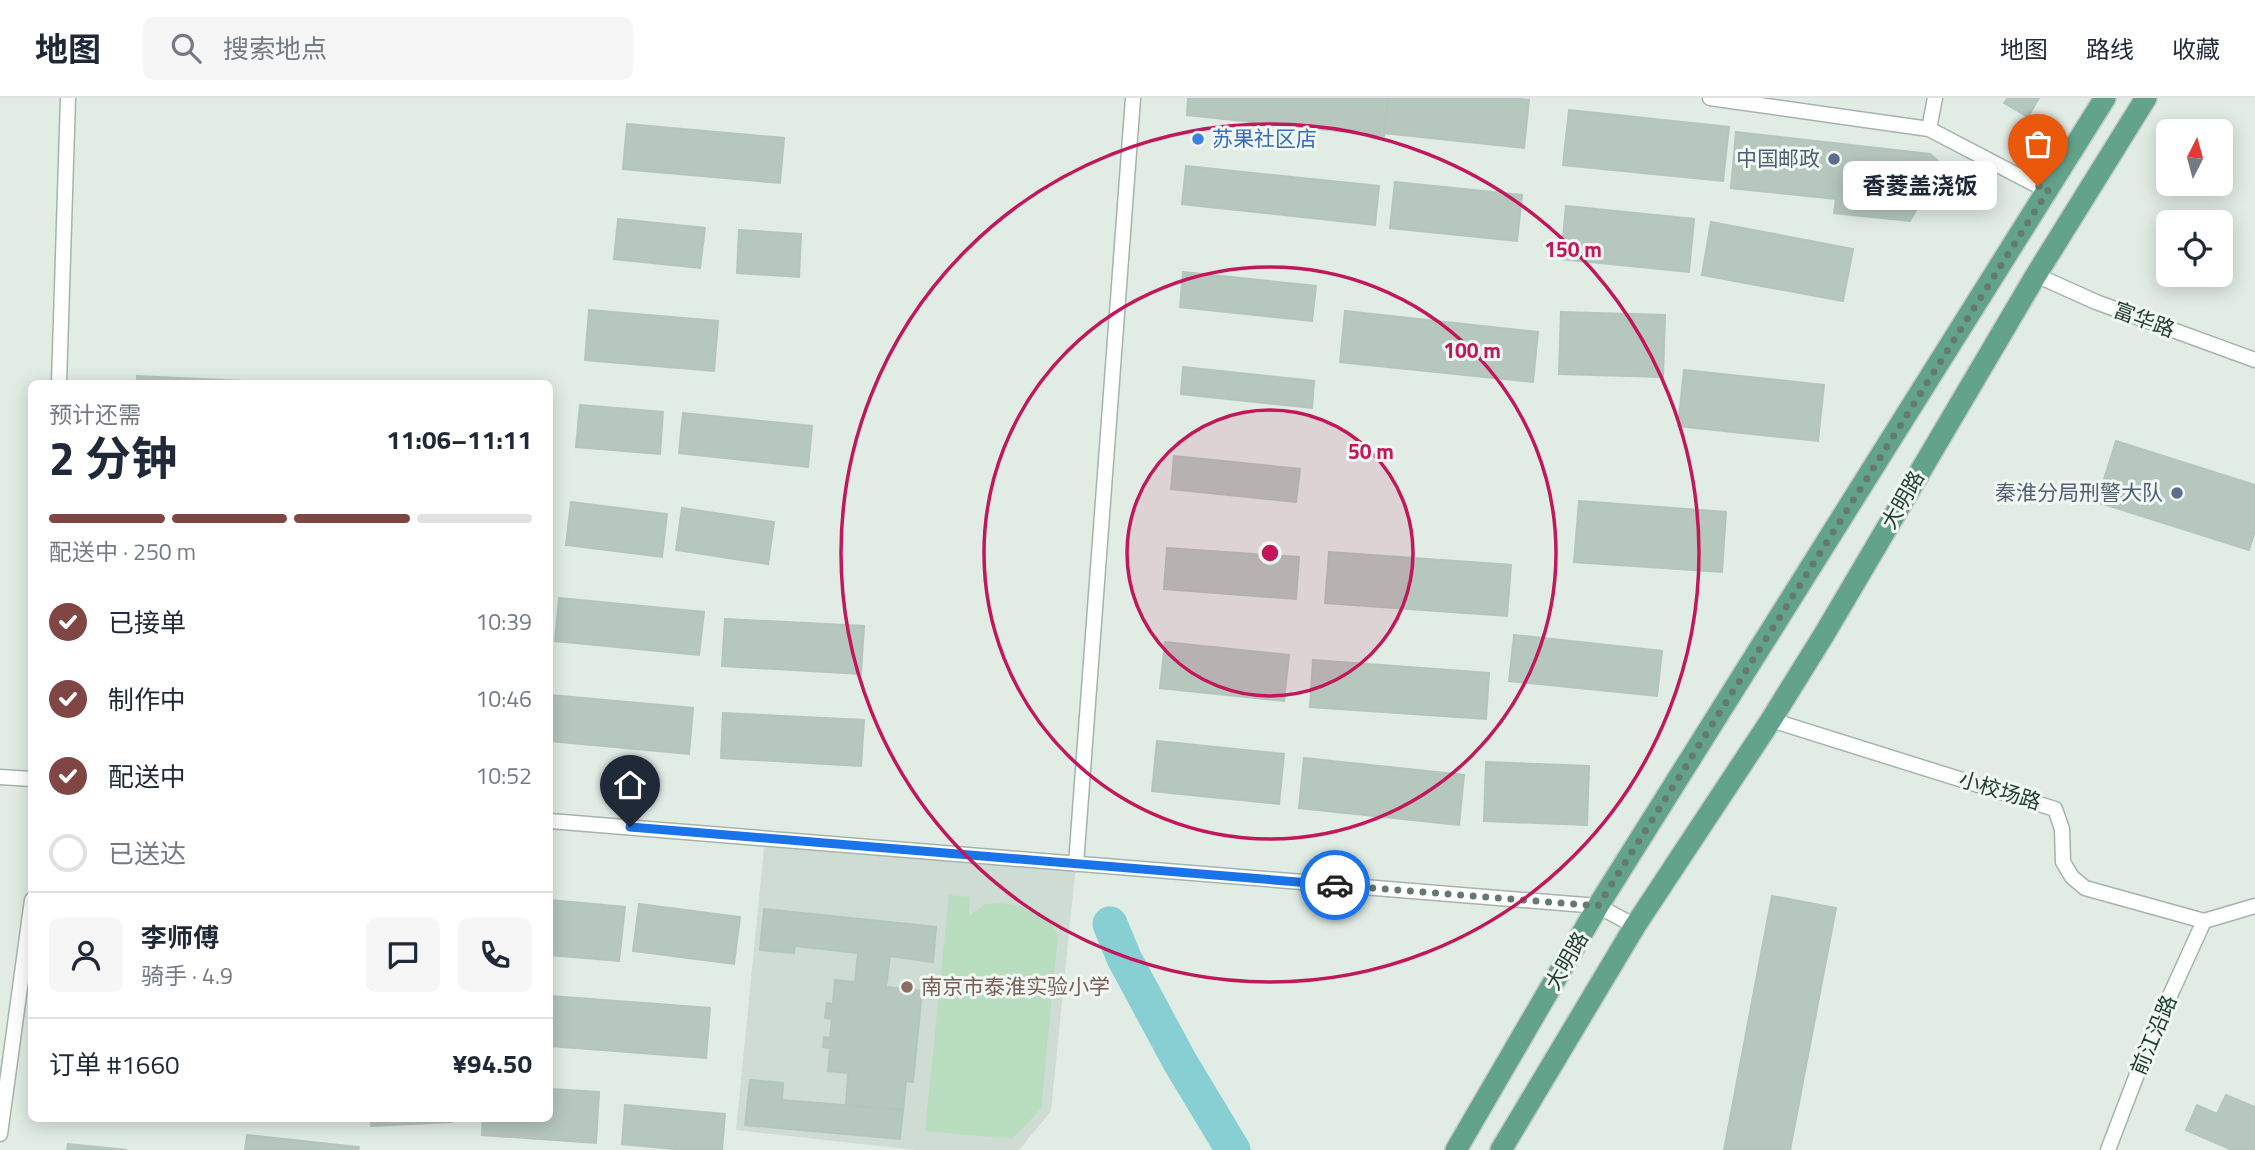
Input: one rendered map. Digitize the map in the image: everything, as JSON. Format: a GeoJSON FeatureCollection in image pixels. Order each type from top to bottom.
{"type":"FeatureCollection","features":[{"type":"Feature","properties":{"kind":"main road","name":"大明路"},"geometry":{"type":"LineString","coordinates":[[1456,1150],[1598,906],[2105,98]]}},
{"type":"Feature","properties":{"kind":"main road"},"geometry":{"type":"LineString","coordinates":[[1502,1150],[1635,926],[1825,633],[2035,275],[2147,98]]}},
{"type":"Feature","properties":{"kind":"street"},"geometry":{"type":"LineString","coordinates":[[59,380],[68,98]]}},
{"type":"Feature","properties":{"kind":"street"},"geometry":{"type":"LineString","coordinates":[[1076,864],[1133,98]]}},
{"type":"Feature","properties":{"kind":"street"},"geometry":{"type":"LineString","coordinates":[[1710,98],[1929,129],[2038,186],[2049,189]]}},
{"type":"Feature","properties":{"kind":"street"},"geometry":{"type":"LineString","coordinates":[[1929,129],[1935,98]]}},
{"type":"Feature","properties":{"kind":"street","name":"富华路"},"geometry":{"type":"LineString","coordinates":[[2035,275],[2096,302],[2255,360]]}},
{"type":"Feature","properties":{"kind":"street","name":"小校场路"},"geometry":{"type":"LineString","coordinates":[[1771,720],[2055,808],[2062,829],[2063,863],[2072,877],[2085,888],[2204,921]]}},
{"type":"Feature","properties":{"kind":"street"},"geometry":{"type":"LineString","coordinates":[[0,777],[28,779]]}},
{"type":"Feature","properties":{"kind":"street"},"geometry":{"type":"LineString","coordinates":[[553,821],[1598,906],[1635,926]]}},
{"type":"Feature","properties":{"kind":"street"},"geometry":{"type":"LineString","coordinates":[[2204,921],[2255,906]]}},
{"type":"Feature","properties":{"kind":"street","name":"前江沿路"},"geometry":{"type":"LineString","coordinates":[[2108,1150],[2152,1035],[2204,921]]}},
{"type":"Feature","properties":{"kind":"street"},"geometry":{"type":"LineString","coordinates":[[0,1134],[28,929]]}},
{"type":"Feature","properties":{"kind":"shaded area","name":"南京市泰淮实验小学"},"geometry":{"type":"Polygon","coordinates":[[[765,838],[1076,864],[1051,1111],[1019,1150],[915,1150],[736,1130],[765,838]]]}},
{"type":"Feature","properties":{"kind":"green space"},"geometry":{"type":"Polygon","coordinates":[[[949,895],[970,897],[969,916],[985,904],[1025,906],[1048,920],[1058,936],[1041,1109],[1012,1139],[925,1131],[949,895]]]}},
{"type":"Feature","properties":{"kind":"building"},"geometry":{"type":"Polygon","coordinates":[[[1188,98],[1388,98],[1384,136],[1187,115],[1188,98]]]}},
{"type":"Feature","properties":{"kind":"building"},"geometry":{"type":"Polygon","coordinates":[[[1388,98],[1529,100],[1524,148],[1384,133],[1388,98]]]}},
{"type":"Feature","properties":{"kind":"building"},"geometry":{"type":"Polygon","coordinates":[[[2008,98],[2039,98],[2028,117],[2004,103],[2008,98]]]}},
{"type":"Feature","properties":{"kind":"building"},"geometry":{"type":"Polygon","coordinates":[[[1569,110],[1729,127],[1723,181],[1563,165],[1569,110]]]}},
{"type":"Feature","properties":{"kind":"building"},"geometry":{"type":"Polygon","coordinates":[[[627,124],[784,138],[780,183],[623,169],[627,124]]]}},
{"type":"Feature","properties":{"kind":"building"},"geometry":{"type":"Polygon","coordinates":[[[1736,132],[1930,154],[1938,161],[1937,172],[1910,221],[1834,213],[1836,199],[1731,188],[1736,132]]]}},
{"type":"Feature","properties":{"kind":"building"},"geometry":{"type":"Polygon","coordinates":[[[1186,166],[1379,186],[1375,225],[1182,204],[1186,166]]]}},
{"type":"Feature","properties":{"kind":"building"},"geometry":{"type":"Polygon","coordinates":[[[1395,182],[1522,195],[1517,241],[1390,228],[1395,182]]]}},
{"type":"Feature","properties":{"kind":"building"},"geometry":{"type":"Polygon","coordinates":[[[1566,206],[1694,219],[1689,272],[1561,259],[1566,206]]]}},
{"type":"Feature","properties":{"kind":"building"},"geometry":{"type":"Polygon","coordinates":[[[618,219],[705,228],[700,268],[614,259],[618,219]]]}},
{"type":"Feature","properties":{"kind":"building"},"geometry":{"type":"Polygon","coordinates":[[[1711,222],[1853,249],[1843,301],[1702,275],[1711,222]]]}},
{"type":"Feature","properties":{"kind":"building"},"geometry":{"type":"Polygon","coordinates":[[[739,230],[801,234],[799,277],[737,273],[739,230]]]}},
{"type":"Feature","properties":{"kind":"building"},"geometry":{"type":"Polygon","coordinates":[[[1183,272],[1316,286],[1312,321],[1180,307],[1183,272]]]}},
{"type":"Feature","properties":{"kind":"building"},"geometry":{"type":"Polygon","coordinates":[[[589,310],[718,321],[714,371],[585,360],[589,310]]]}},
{"type":"Feature","properties":{"kind":"building"},"geometry":{"type":"Polygon","coordinates":[[[1345,311],[1538,332],[1533,382],[1340,362],[1345,311]]]}},
{"type":"Feature","properties":{"kind":"building"},"geometry":{"type":"Polygon","coordinates":[[[1561,312],[1665,315],[1663,377],[1559,374],[1561,312]]]}},
{"type":"Feature","properties":{"kind":"building"},"geometry":{"type":"Polygon","coordinates":[[[1183,367],[1314,381],[1312,408],[1181,394],[1183,367]]]}},
{"type":"Feature","properties":{"kind":"building"},"geometry":{"type":"Polygon","coordinates":[[[1684,370],[1824,385],[1818,441],[1678,426],[1684,370]]]}},
{"type":"Feature","properties":{"kind":"building"},"geometry":{"type":"Polygon","coordinates":[[[137,376],[225,380],[137,380],[137,376]]]}},
{"type":"Feature","properties":{"kind":"building"},"geometry":{"type":"Polygon","coordinates":[[[580,405],[663,412],[660,454],[576,447],[580,405]]]}},
{"type":"Feature","properties":{"kind":"building"},"geometry":{"type":"Polygon","coordinates":[[[683,413],[812,426],[808,467],[679,453],[683,413]]]}},
{"type":"Feature","properties":{"kind":"building","name":"秦淮分局刑警大队"},"geometry":{"type":"Polygon","coordinates":[[[2116,441],[2255,485],[2255,531],[2249,550],[2097,502],[2116,441]]]}},
{"type":"Feature","properties":{"kind":"building"},"geometry":{"type":"Polygon","coordinates":[[[1174,456],[1300,469],[1296,502],[1171,489],[1174,456]]]}},
{"type":"Feature","properties":{"kind":"building"},"geometry":{"type":"Polygon","coordinates":[[[1579,501],[1726,512],[1722,572],[1574,562],[1579,501]]]}},
{"type":"Feature","properties":{"kind":"building"},"geometry":{"type":"Polygon","coordinates":[[[571,502],[667,514],[662,557],[566,545],[571,502]]]}},
{"type":"Feature","properties":{"kind":"building"},"geometry":{"type":"Polygon","coordinates":[[[682,508],[774,522],[768,564],[676,550],[682,508]]]}},
{"type":"Feature","properties":{"kind":"building"},"geometry":{"type":"Polygon","coordinates":[[[1167,548],[1299,557],[1296,599],[1164,589],[1167,548]]]}},
{"type":"Feature","properties":{"kind":"building"},"geometry":{"type":"Polygon","coordinates":[[[1329,552],[1511,565],[1507,616],[1325,603],[1329,552]]]}},
{"type":"Feature","properties":{"kind":"building"},"geometry":{"type":"Polygon","coordinates":[[[559,598],[704,612],[699,655],[555,641],[559,598]]]}},
{"type":"Feature","properties":{"kind":"building"},"geometry":{"type":"Polygon","coordinates":[[[725,619],[864,626],[861,674],[722,666],[725,619]]]}},
{"type":"Feature","properties":{"kind":"building"},"geometry":{"type":"Polygon","coordinates":[[[1514,635],[1662,651],[1657,696],[1509,681],[1514,635]]]}},
{"type":"Feature","properties":{"kind":"building"},"geometry":{"type":"Polygon","coordinates":[[[1165,642],[1289,655],[1284,701],[1160,688],[1165,642]]]}},
{"type":"Feature","properties":{"kind":"building"},"geometry":{"type":"Polygon","coordinates":[[[1313,660],[1489,673],[1486,719],[1310,707],[1313,660]]]}},
{"type":"Feature","properties":{"kind":"building"},"geometry":{"type":"Polygon","coordinates":[[[553,695],[693,708],[689,754],[553,741],[553,695]]]}},
{"type":"Feature","properties":{"kind":"building"},"geometry":{"type":"Polygon","coordinates":[[[723,713],[864,720],[861,766],[721,758],[723,713]]]}},
{"type":"Feature","properties":{"kind":"building"},"geometry":{"type":"Polygon","coordinates":[[[1157,741],[1284,754],[1279,804],[1152,791],[1157,741]]]}},
{"type":"Feature","properties":{"kind":"building"},"geometry":{"type":"Polygon","coordinates":[[[1304,758],[1464,775],[1459,825],[1299,808],[1304,758]]]}},
{"type":"Feature","properties":{"kind":"building"},"geometry":{"type":"Polygon","coordinates":[[[1486,762],[1589,766],[1587,825],[1484,821],[1486,762]]]}},
{"type":"Feature","properties":{"kind":"building"},"geometry":{"type":"Polygon","coordinates":[[[1772,896],[1836,908],[1790,1150],[1724,1150],[1772,896]]]}},
{"type":"Feature","properties":{"kind":"building"},"geometry":{"type":"Polygon","coordinates":[[[553,900],[625,907],[619,961],[553,955],[553,900]]]}},
{"type":"Feature","properties":{"kind":"building"},"geometry":{"type":"Polygon","coordinates":[[[639,904],[740,917],[734,964],[633,951],[639,904]]]}},
{"type":"Feature","properties":{"kind":"building"},"geometry":{"type":"Polygon","coordinates":[[[764,909],[936,927],[933,962],[890,956],[886,987],[922,991],[913,1082],[906,1081],[903,1110],[846,1105],[848,1073],[828,1071],[830,1048],[823,1047],[824,1037],[830,1038],[832,1019],[825,1018],[827,1003],[833,1004],[835,980],[855,982],[858,953],[795,946],[794,953],[760,950],[764,909]]]}},
{"type":"Feature","properties":{"kind":"building"},"geometry":{"type":"Polygon","coordinates":[[[553,996],[710,1008],[706,1058],[553,1046],[553,996]]]}},
{"type":"Feature","properties":{"kind":"building"},"geometry":{"type":"Polygon","coordinates":[[[750,1080],[783,1083],[782,1100],[903,1110],[900,1139],[745,1125],[750,1080]]]}},
{"type":"Feature","properties":{"kind":"building"},"geometry":{"type":"Polygon","coordinates":[[[553,1089],[599,1092],[596,1143],[482,1135],[483,1122],[553,1122],[553,1089]]]}},
{"type":"Feature","properties":{"kind":"building"},"geometry":{"type":"Polygon","coordinates":[[[2226,1095],[2255,1107],[2255,1150],[2232,1150],[2186,1130],[2197,1105],[2217,1114],[2226,1095]]]}},
{"type":"Feature","properties":{"kind":"building"},"geometry":{"type":"Polygon","coordinates":[[[625,1105],[725,1114],[722,1150],[685,1150],[622,1144],[625,1105]]]}},
{"type":"Feature","properties":{"kind":"building"},"geometry":{"type":"Polygon","coordinates":[[[371,1122],[452,1122],[371,1126],[371,1122]]]}},
{"type":"Feature","properties":{"kind":"building"},"geometry":{"type":"Polygon","coordinates":[[[247,1135],[359,1147],[358,1150],[245,1150],[247,1135]]]}},
{"type":"Feature","properties":{"kind":"building"},"geometry":{"type":"Polygon","coordinates":[[[68,1144],[127,1150],[67,1150],[68,1144]]]}},
{"type":"Feature","properties":{"kind":"waterway"},"geometry":{"type":"LineString","coordinates":[[1110,924],[1124,958],[1180,1062],[1233,1150]]}},
{"type":"Feature","properties":{"kind":"way so far"},"geometry":{"type":"LineString","coordinates":[[1335,885],[1598,906],[2049,189],[2038,186]]}},
{"type":"Feature","properties":{"kind":"place","name":"苏果社区店"},"geometry":{"type":"Point","coordinates":[1198,139]}},
{"type":"Feature","properties":{"kind":"place","name":"中国邮政"},"geometry":{"type":"Point","coordinates":[1834,159]}},
{"type":"Feature","properties":{"kind":"place","name":"香菱盖浇饭"},"geometry":{"type":"Point","coordinates":[2038,186]}},
{"type":"Feature","properties":{"kind":"place","name":"秦淮分局刑警大队"},"geometry":{"type":"Point","coordinates":[2177,493]}},
{"type":"Feature","properties":{"kind":"place","name":"南京市泰淮实验小学"},"geometry":{"type":"Point","coordinates":[907,987]}},
{"type":"Feature","properties":{"kind":"route"},"geometry":{"type":"LineString","coordinates":[[630,827],[1335,885]]}}]}
